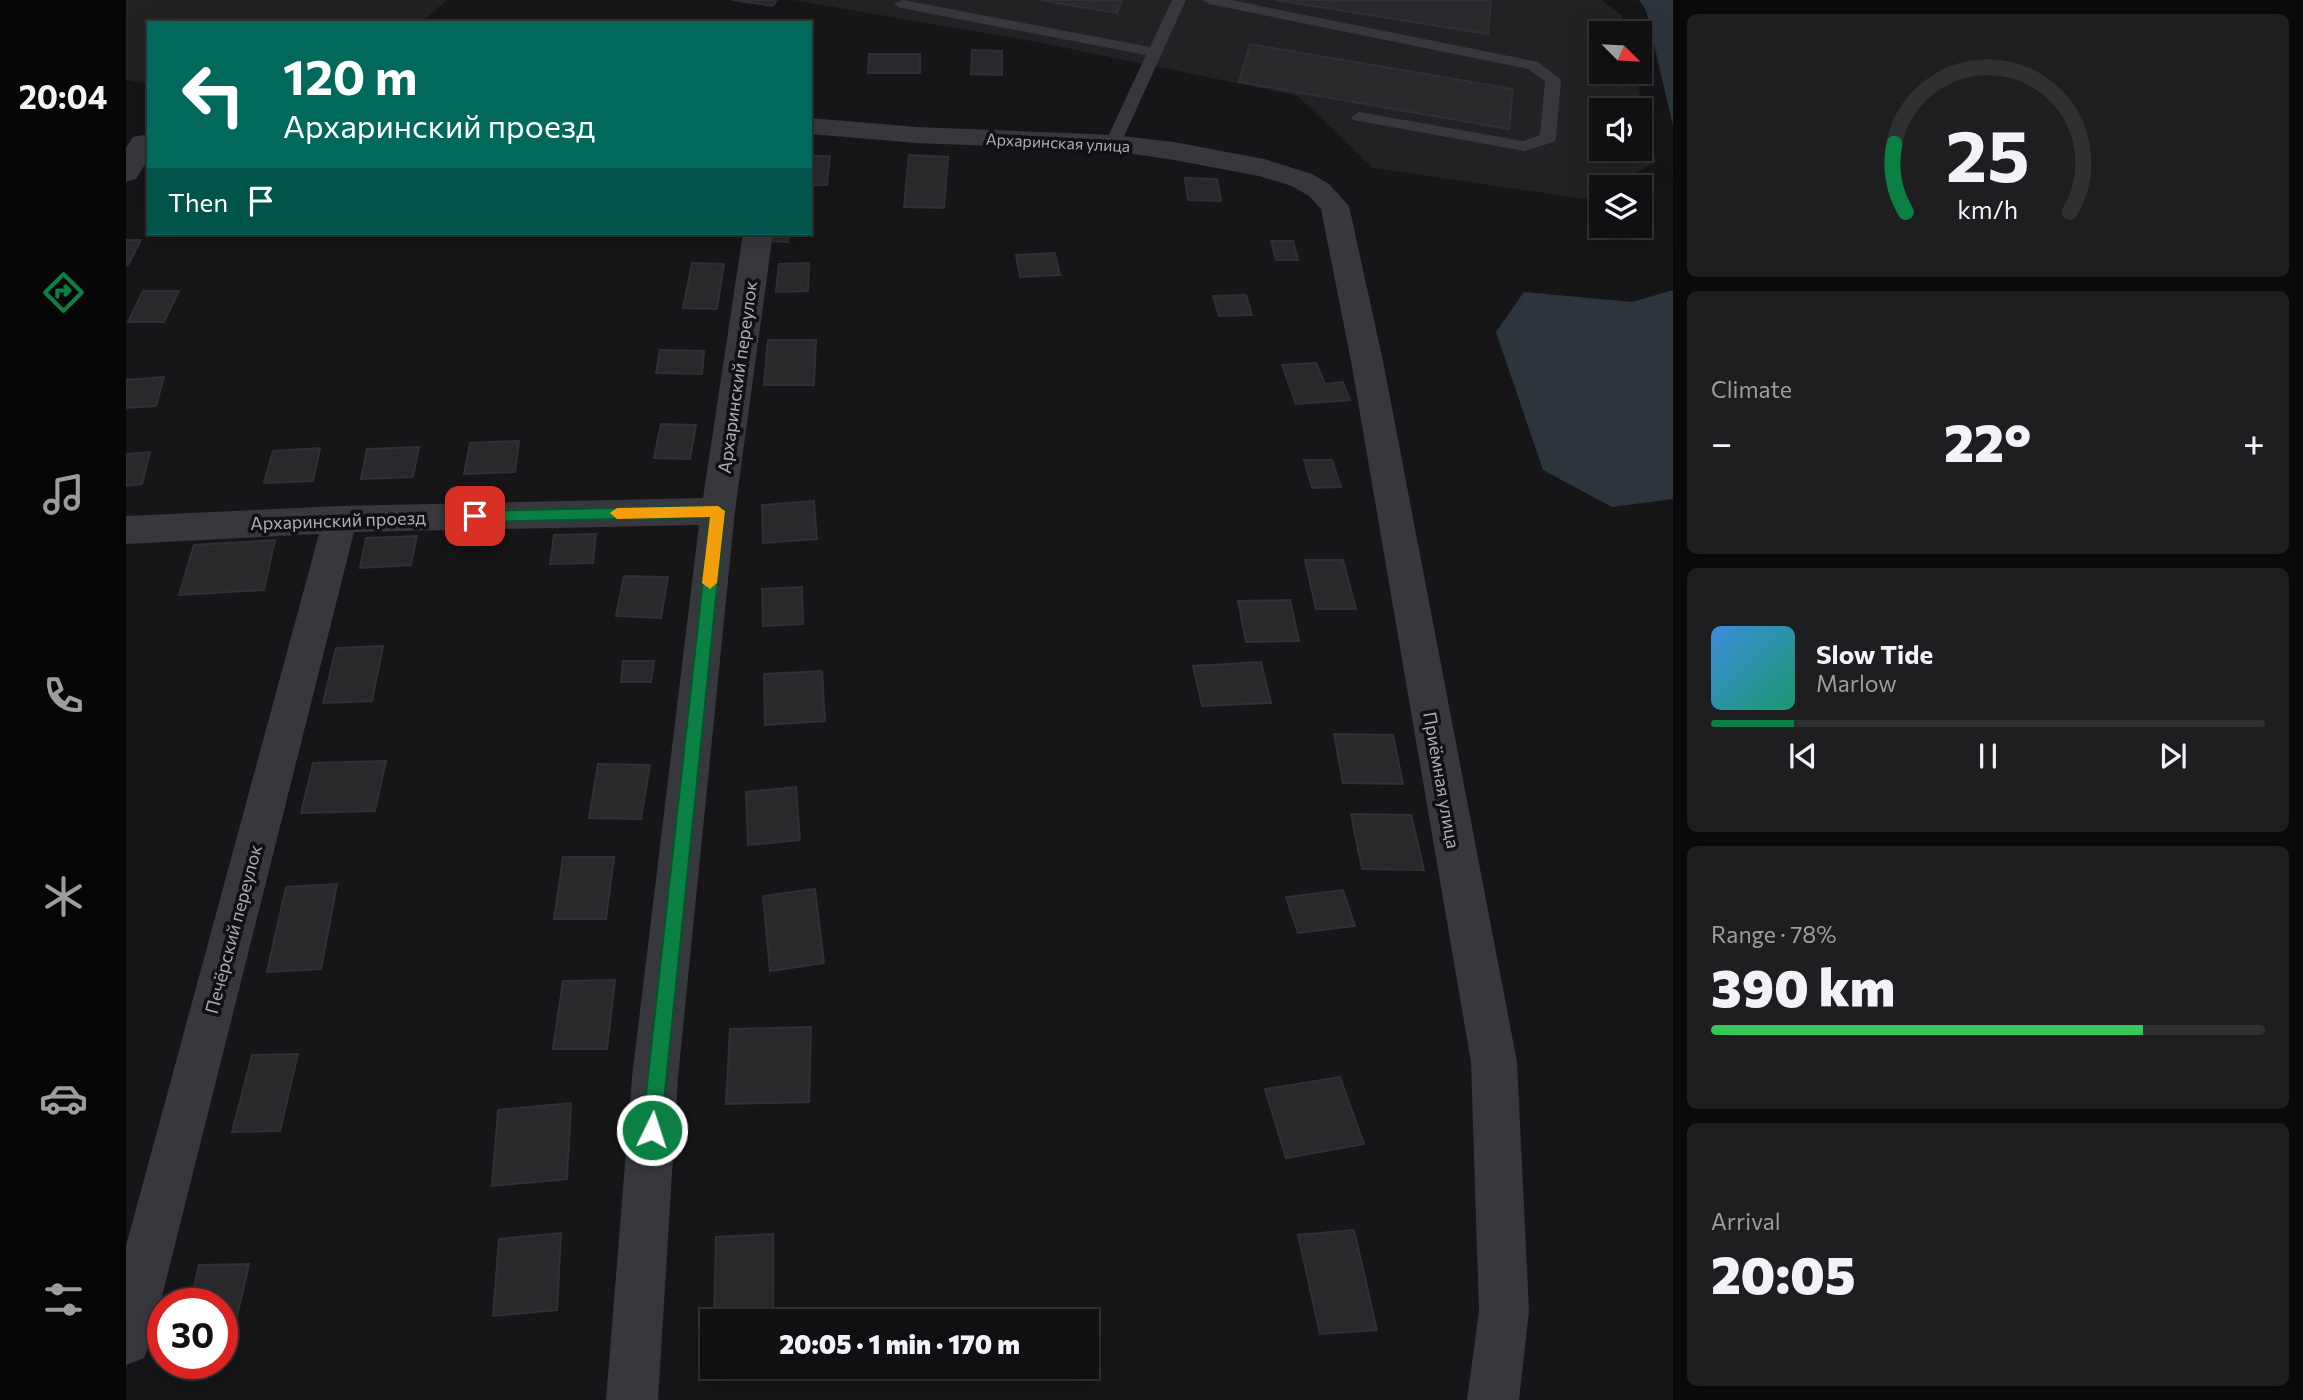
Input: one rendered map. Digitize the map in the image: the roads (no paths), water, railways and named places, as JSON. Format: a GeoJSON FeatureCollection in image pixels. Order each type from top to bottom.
{"type":"FeatureCollection","features":[{"type":"Feature","properties":{"kind":"street","name":"Архаринская улица"},"geometry":{"type":"LineString","coordinates":[[812,126],[917,135],[1112,143],[1264,168],[1302,180]]}},
{"type":"Feature","properties":{"kind":"street"},"geometry":{"type":"LineString","coordinates":[[126,173],[139,143]]}},
{"type":"Feature","properties":{"kind":"street","name":"Приёмная улица"},"geometry":{"type":"LineString","coordinates":[[1302,180],[1328,198],[1335,206],[1338,219],[1367,361],[1494,1062],[1504,1311],[1493,1400]]}},
{"type":"Feature","properties":{"kind":"street","name":"Архаринский переулок"},"geometry":{"type":"LineString","coordinates":[[632,1400],[655,1077],[718,511],[758,235]]}},
{"type":"Feature","properties":{"kind":"street","name":"Архаринский проезд"},"geometry":{"type":"LineString","coordinates":[[126,530],[340,519],[718,511]]}},
{"type":"Feature","properties":{"kind":"street","name":"Печёрский переулок"},"geometry":{"type":"LineString","coordinates":[[126,1340],[340,519]]}},
{"type":"Feature","properties":{"kind":"lane"},"geometry":{"type":"LineString","coordinates":[[1112,143],[1179,0]]}},
{"type":"Feature","properties":{"kind":"lane"},"geometry":{"type":"LineString","coordinates":[[1209,0],[1533,65],[1553,79],[1548,138],[1524,146],[1359,117]]}},
{"type":"Feature","properties":{"kind":"lane"},"geometry":{"type":"LineString","coordinates":[[901,4],[1153,52]]}}]}
